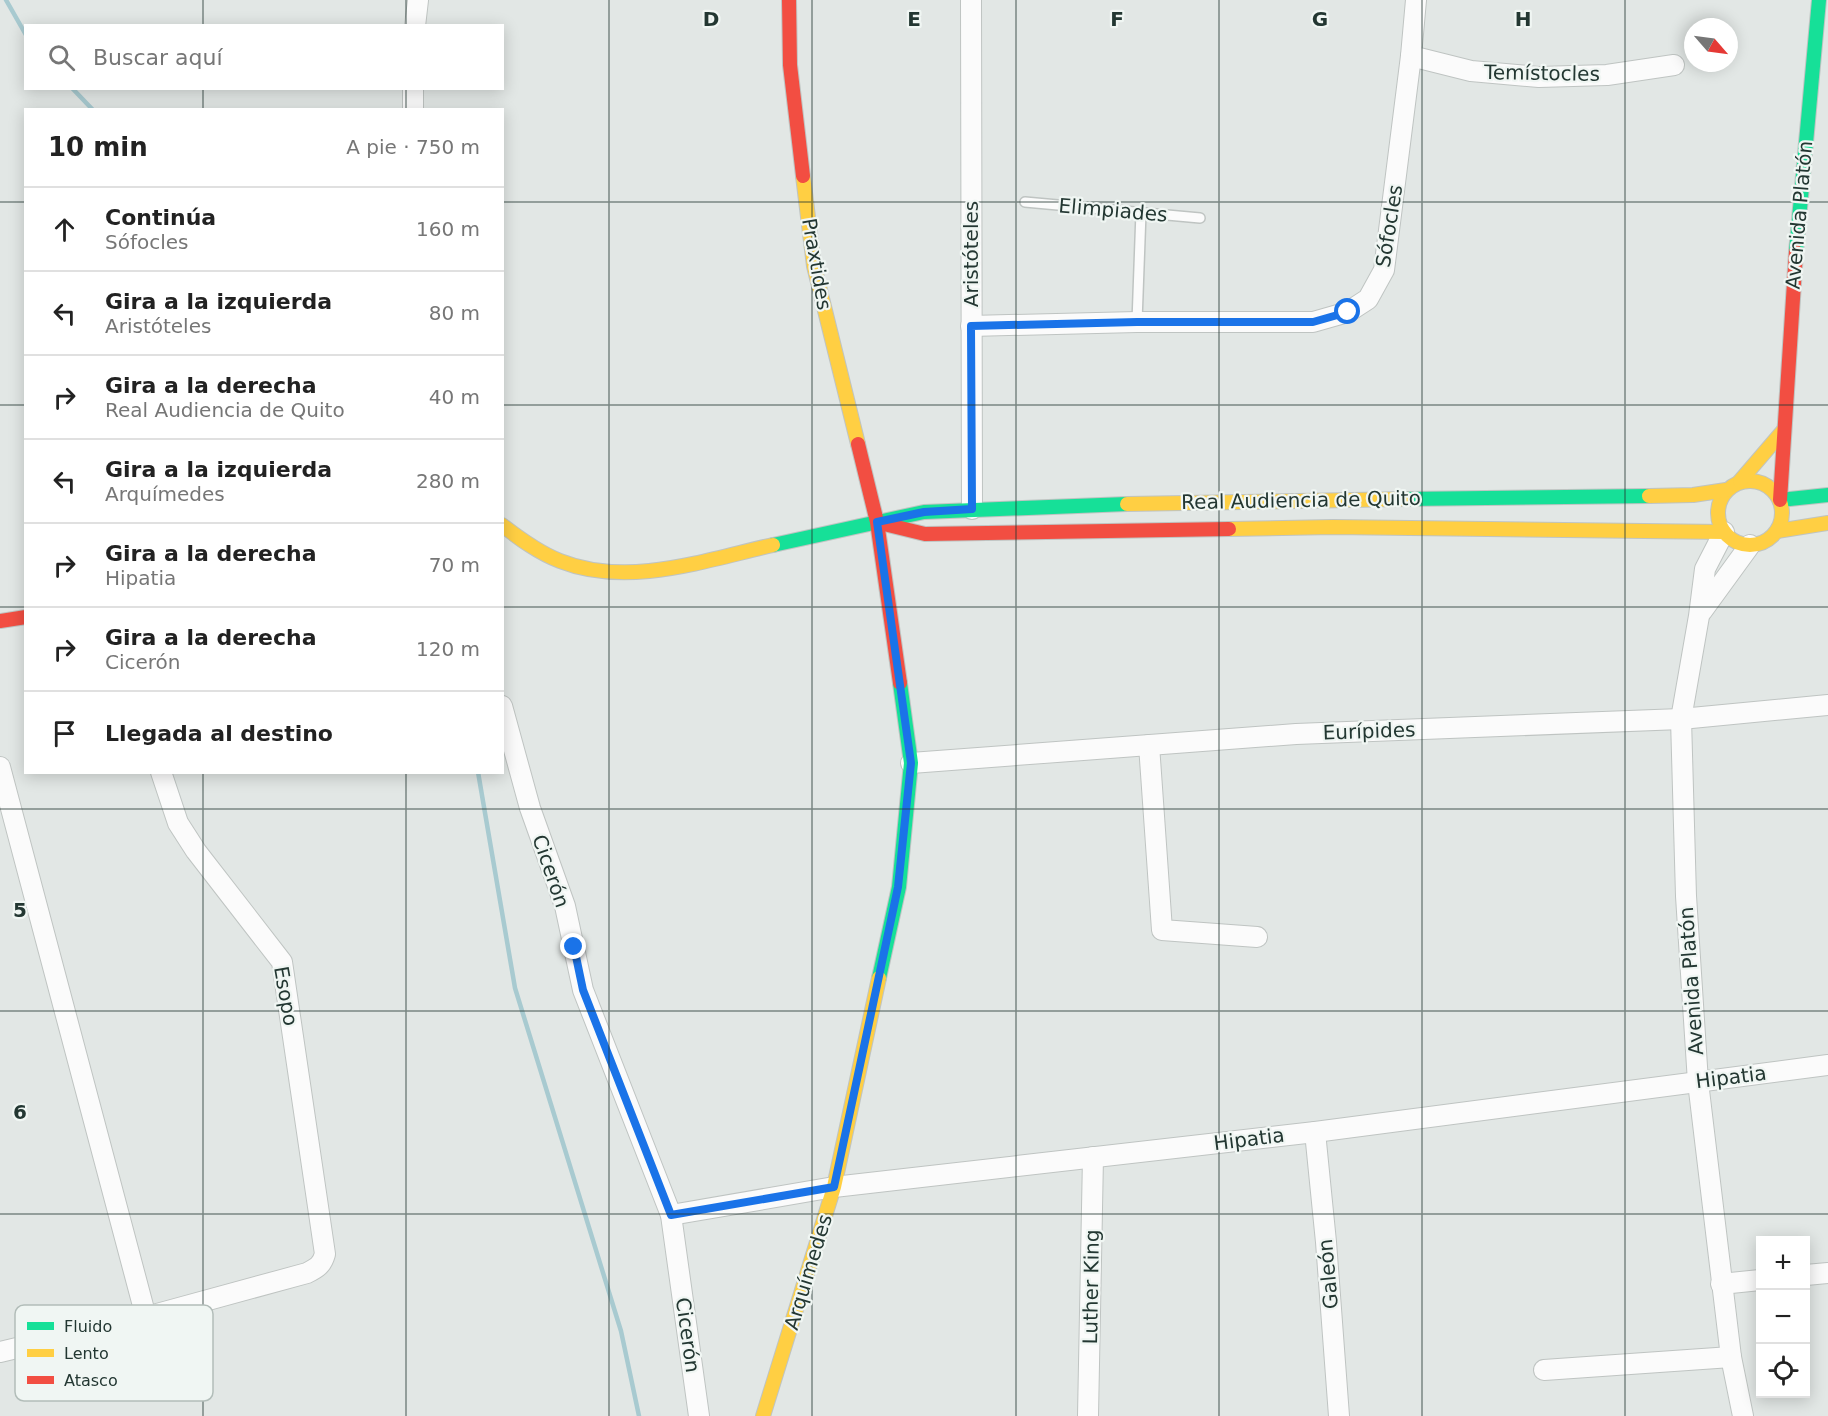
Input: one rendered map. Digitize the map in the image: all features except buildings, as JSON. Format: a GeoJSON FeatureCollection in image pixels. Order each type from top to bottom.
{"type":"FeatureCollection","features":[{"type":"Feature","properties":{"kind":"main road","name":"Praxtides"},"geometry":{"type":"LineString","coordinates":[[789,0],[790,64],[814,266],[877,522]]}},
{"type":"Feature","properties":{"kind":"main road","name":"Avenida Platón"},"geometry":{"type":"LineString","coordinates":[[1780,500],[1784,470],[1783,431],[1800,193],[1820,0]]}},
{"type":"Feature","properties":{"kind":"main road"},"geometry":{"type":"LineString","coordinates":[[1740,482],[1756,480],[1771,487],[1780,500],[1782,512],[1777,531],[1769,540],[1750,545],[1736,542],[1724,532],[1719,519],[1719,504],[1726,490],[1740,482],[1783,431]]}},
{"type":"Feature","properties":{"kind":"main road","name":"Real Audiencia de Quito"},"geometry":{"type":"LineString","coordinates":[[504,527],[545,556],[587,570],[635,572],[671,568],[924,512],[1177,502],[1693,495],[1726,490]]}},
{"type":"Feature","properties":{"kind":"main road"},"geometry":{"type":"LineString","coordinates":[[1780,500],[1828,495]]}},
{"type":"Feature","properties":{"kind":"main road","name":"Real Audiencia de Quito"},"geometry":{"type":"LineString","coordinates":[[877,522],[925,534],[1333,527],[1724,532]]}},
{"type":"Feature","properties":{"kind":"main road","name":"Arquímedes"},"geometry":{"type":"LineString","coordinates":[[763,1416],[834,1187],[898,887],[911,763],[877,522]]}},
{"type":"Feature","properties":{"kind":"main road"},"geometry":{"type":"LineString","coordinates":[[1777,531],[1828,523]]}},
{"type":"Feature","properties":{"kind":"main road"},"geometry":{"type":"LineString","coordinates":[[0,621],[24,617]]}},
{"type":"Feature","properties":{"kind":"street"},"geometry":{"type":"LineString","coordinates":[[416,24],[418,0]]}},
{"type":"Feature","properties":{"kind":"street","name":"Aristóteles"},"geometry":{"type":"LineString","coordinates":[[971,0],[972,509]]}},
{"type":"Feature","properties":{"kind":"street","name":"Sófocles"},"geometry":{"type":"LineString","coordinates":[[971,326],[1137,322],[1313,322],[1348,312],[1368,299],[1384,270],[1416,0]]}},
{"type":"Feature","properties":{"kind":"street","name":"Temístocles"},"geometry":{"type":"LineString","coordinates":[[1411,56],[1472,71],[1539,77],[1607,75],[1674,65]]}},
{"type":"Feature","properties":{"kind":"street"},"geometry":{"type":"LineString","coordinates":[[412,108],[413,90]]}},
{"type":"Feature","properties":{"kind":"street","name":"Avenida Platón"},"geometry":{"type":"LineString","coordinates":[[1724,532],[1705,569],[1681,719],[1686,897],[1698,1082],[1721,1284],[1731,1357],[1743,1416]]}},
{"type":"Feature","properties":{"kind":"street","name":"Avenida Platón"},"geometry":{"type":"LineString","coordinates":[[1699,616],[1750,545]]}},
{"type":"Feature","properties":{"kind":"street","name":"Eurípides"},"geometry":{"type":"LineString","coordinates":[[911,763],[1296,734],[1681,719],[1828,705]]}},
{"type":"Feature","properties":{"kind":"street","name":"Cicerón"},"geometry":{"type":"LineString","coordinates":[[504,713],[530,808],[565,906],[583,990],[671,1215],[699,1416]]}},
{"type":"Feature","properties":{"kind":"street"},"geometry":{"type":"LineString","coordinates":[[1149,745],[1162,930],[1257,937]]}},
{"type":"Feature","properties":{"kind":"street"},"geometry":{"type":"LineString","coordinates":[[0,767],[143,1305]]}},
{"type":"Feature","properties":{"kind":"street","name":"Esopo"},"geometry":{"type":"LineString","coordinates":[[162,774],[178,823],[282,962],[325,1254],[318,1268],[307,1273],[190,1305]]}},
{"type":"Feature","properties":{"kind":"street","name":"Hipatia"},"geometry":{"type":"LineString","coordinates":[[671,1215],[834,1187],[1315,1132],[1828,1065]]}},
{"type":"Feature","properties":{"kind":"street","name":"Galeón"},"geometry":{"type":"LineString","coordinates":[[1315,1132],[1339,1416]]}},
{"type":"Feature","properties":{"kind":"street","name":"Luther King"},"geometry":{"type":"LineString","coordinates":[[1088,1416],[1093,1157]]}},
{"type":"Feature","properties":{"kind":"street"},"geometry":{"type":"LineString","coordinates":[[1810,1275],[1828,1273]]}},
{"type":"Feature","properties":{"kind":"street"},"geometry":{"type":"LineString","coordinates":[[1721,1284],[1756,1280]]}},
{"type":"Feature","properties":{"kind":"street"},"geometry":{"type":"LineString","coordinates":[[0,1352],[15,1348]]}},
{"type":"Feature","properties":{"kind":"street"},"geometry":{"type":"LineString","coordinates":[[1544,1371],[1731,1357]]}},
{"type":"Feature","properties":{"kind":"lane","name":"Elimpiades"},"geometry":{"type":"LineString","coordinates":[[1025,202],[1200,218]]}},
{"type":"Feature","properties":{"kind":"lane"},"geometry":{"type":"LineString","coordinates":[[1137,322],[1141,212]]}},
{"type":"Feature","properties":{"kind":"waterway"},"geometry":{"type":"LineString","coordinates":[[6,0],[24,32]]}},
{"type":"Feature","properties":{"kind":"waterway"},"geometry":{"type":"LineString","coordinates":[[74,90],[91,108]]}},
{"type":"Feature","properties":{"kind":"waterway"},"geometry":{"type":"LineString","coordinates":[[478,774],[515,988],[621,1331],[639,1416]]}},
{"type":"Feature","properties":{"kind":"traffic: fast"},"geometry":{"type":"LineString","coordinates":[[1796,252],[1819,0]]}},
{"type":"Feature","properties":{"kind":"traffic: fast"},"geometry":{"type":"LineString","coordinates":[[1780,500],[1828,495]]}},
{"type":"Feature","properties":{"kind":"traffic: fast"},"geometry":{"type":"LineString","coordinates":[[1406,499],[1649,496]]}},
{"type":"Feature","properties":{"kind":"traffic: fast"},"geometry":{"type":"LineString","coordinates":[[773,545],[924,512],[1127,504]]}},
{"type":"Feature","properties":{"kind":"traffic: fast"},"geometry":{"type":"LineString","coordinates":[[879,978],[899,887],[911,763],[900,683]]}},
{"type":"Feature","properties":{"kind":"traffic: slow"},"geometry":{"type":"LineString","coordinates":[[803,176],[814,266],[858,444]]}},
{"type":"Feature","properties":{"kind":"traffic: slow"},"geometry":{"type":"LineString","coordinates":[[1740,481],[1783,431]]}},
{"type":"Feature","properties":{"kind":"traffic: slow"},"geometry":{"type":"LineString","coordinates":[[1750,481],[1762,483],[1773,490],[1780,501],[1782,513],[1780,525],[1773,536],[1762,543],[1750,545],[1738,543],[1727,536],[1720,525],[1718,513],[1720,501],[1727,490],[1738,483],[1750,481]]}},
{"type":"Feature","properties":{"kind":"traffic: slow"},"geometry":{"type":"LineString","coordinates":[[1649,496],[1693,495],[1726,490]]}},
{"type":"Feature","properties":{"kind":"traffic: slow"},"geometry":{"type":"LineString","coordinates":[[1127,504],[1406,499]]}},
{"type":"Feature","properties":{"kind":"traffic: slow"},"geometry":{"type":"LineString","coordinates":[[1777,531],[1828,523]]}},
{"type":"Feature","properties":{"kind":"traffic: slow"},"geometry":{"type":"LineString","coordinates":[[504,526],[552,558],[586,569],[613,572],[667,569],[773,545]]}},
{"type":"Feature","properties":{"kind":"traffic: slow"},"geometry":{"type":"LineString","coordinates":[[1229,529],[1333,527],[1724,532]]}},
{"type":"Feature","properties":{"kind":"traffic: slow"},"geometry":{"type":"LineString","coordinates":[[763,1416],[834,1187],[879,978]]}},
{"type":"Feature","properties":{"kind":"traffic: jam"},"geometry":{"type":"LineString","coordinates":[[789,0],[790,65],[803,176]]}},
{"type":"Feature","properties":{"kind":"traffic: jam"},"geometry":{"type":"LineString","coordinates":[[1780,500],[1796,252]]}},
{"type":"Feature","properties":{"kind":"traffic: jam"},"geometry":{"type":"LineString","coordinates":[[858,444],[877,522],[900,683]]}},
{"type":"Feature","properties":{"kind":"traffic: jam"},"geometry":{"type":"LineString","coordinates":[[884,524],[925,534],[1229,529]]}},
{"type":"Feature","properties":{"kind":"traffic: jam"},"geometry":{"type":"LineString","coordinates":[[0,621],[24,617]]}},
{"type":"Feature","properties":{"kind":"route"},"geometry":{"type":"LineString","coordinates":[[574,947],[583,990],[671,1215],[834,1187],[898,887],[911,763],[877,522],[924,512],[972,509],[971,326],[1137,322],[1313,322],[1348,312]]}}]}
